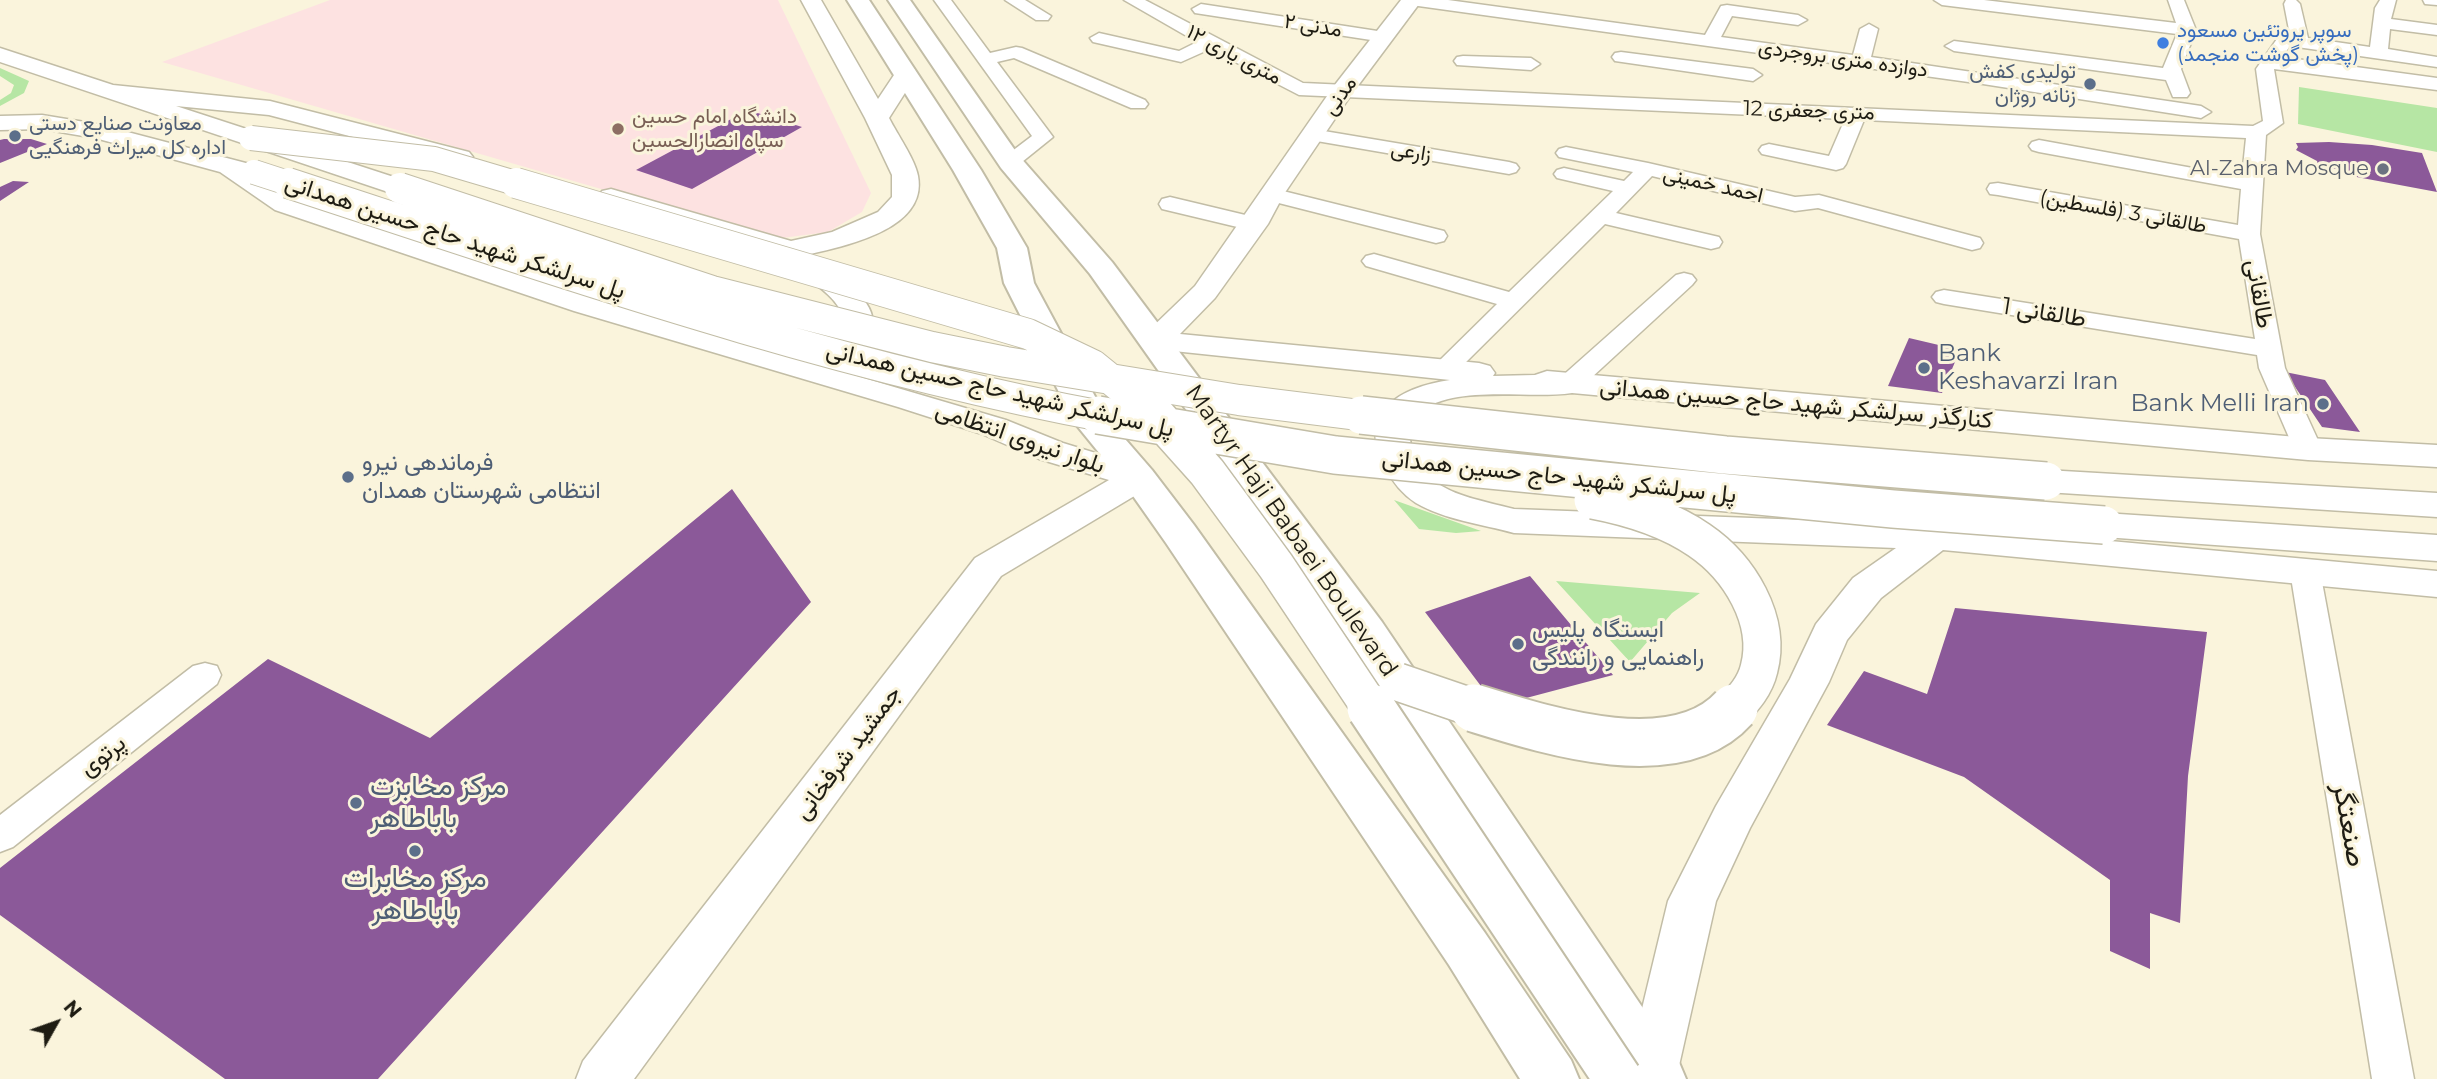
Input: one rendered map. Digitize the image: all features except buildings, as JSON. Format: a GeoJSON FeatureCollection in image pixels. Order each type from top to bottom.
{"type":"FeatureCollection","features":[{"type":"Feature","properties":{"kind":"highway"},"geometry":{"type":"LineString","coordinates":[[858,0],[1012,248],[1019,283],[1091,422],[1139,478],[1467,949],[1551,1079]]}},
{"type":"Feature","properties":{"kind":"highway","name":"Martyr Haji Babaei Boulevard"},"geometry":{"type":"LineString","coordinates":[[927,4],[929,44],[1010,162],[1101,268],[1367,633],[1643,1076]]}},
{"type":"Feature","properties":{"kind":"highway"},"geometry":{"type":"LineString","coordinates":[[890,50],[929,44]]}},
{"type":"Feature","properties":{"kind":"main road"},"geometry":{"type":"LineString","coordinates":[[790,250],[840,239],[888,218],[905,198],[905,175],[877,118],[811,0]]}},
{"type":"Feature","properties":{"kind":"main road","name":"مدنی"},"geometry":{"type":"LineString","coordinates":[[1156,341],[1205,292],[1254,224],[1270,194],[1342,91],[1412,0]]}},
{"type":"Feature","properties":{"kind":"main road"},"geometry":{"type":"LineString","coordinates":[[0,55],[400,188]]}},
{"type":"Feature","properties":{"kind":"main road"},"geometry":{"type":"LineString","coordinates":[[877,118],[906,74]]}},
{"type":"Feature","properties":{"kind":"main road"},"geometry":{"type":"LineString","coordinates":[[113,92],[270,107],[642,205],[790,250],[853,303],[859,314],[859,326],[855,335],[842,347],[830,355],[793,366]]}},
{"type":"Feature","properties":{"kind":"main road","name":"پل سرلشکر شهید حاج حسین همدانی"},"geometry":{"type":"LineString","coordinates":[[0,123],[42,121],[97,131],[241,169],[720,322],[961,386],[1250,443],[1425,465],[1879,508],[2104,525]]}},
{"type":"Feature","properties":{"kind":"main road"},"geometry":{"type":"LineString","coordinates":[[251,138],[434,159],[972,316],[1028,334],[1093,365],[1150,408],[1207,472],[1643,1076]]}},
{"type":"Feature","properties":{"kind":"main road","name":"بلوار نیروی انتظامی"},"geometry":{"type":"LineString","coordinates":[[241,169],[284,204],[585,305],[994,427],[1051,451],[1139,478]]}},
{"type":"Feature","properties":{"kind":"main road","name":"پل سرلشکر شهید حاج حسین همدانی"},"geometry":{"type":"LineString","coordinates":[[400,188],[712,291],[932,347],[1006,362],[1239,400],[1398,420],[1725,455],[2046,481]]}},
{"type":"Feature","properties":{"kind":"main road","name":"کنارگذر سرلشکر شهید حاج حسین همدانی"},"geometry":{"type":"LineString","coordinates":[[1156,341],[1569,383],[2200,440],[2437,456]]}},
{"type":"Feature","properties":{"kind":"main road"},"geometry":{"type":"LineString","coordinates":[[1569,383],[1468,388],[1429,393],[1406,405],[1397,414],[1392,431],[1395,452],[1407,475],[1427,494],[1514,521],[1936,537],[2305,571],[2426,578]]}},
{"type":"Feature","properties":{"kind":"main road"},"geometry":{"type":"LineString","coordinates":[[2200,440],[2437,483]]}},
{"type":"Feature","properties":{"kind":"main road"},"geometry":{"type":"LineString","coordinates":[[1398,682],[1512,722],[1565,734],[1627,741],[1671,741],[1709,726],[1740,705],[1757,680],[1764,656],[1759,624],[1747,594],[1726,562],[1697,540],[1651,514],[1612,503],[1501,486],[1425,465]]}},
{"type":"Feature","properties":{"kind":"main road","name":"جمشید شرفخانی"},"geometry":{"type":"LineString","coordinates":[[603,1079],[988,567],[1139,478]]}},
{"type":"Feature","properties":{"kind":"main road"},"geometry":{"type":"LineString","coordinates":[[2046,481],[2437,505]]}},
{"type":"Feature","properties":{"kind":"main road"},"geometry":{"type":"LineString","coordinates":[[2104,525],[2437,548]]}},
{"type":"Feature","properties":{"kind":"main road"},"geometry":{"type":"LineString","coordinates":[[1643,1076],[1692,901],[1732,819],[1809,682],[1830,634],[1867,588],[1936,537]]}},
{"type":"Feature","properties":{"kind":"street"},"geometry":{"type":"LineString","coordinates":[[1013,0],[1042,16]]}},
{"type":"Feature","properties":{"kind":"street","name":"۱۲ متری یاری"},"geometry":{"type":"LineString","coordinates":[[1132,0],[1299,89],[1342,91]]}},
{"type":"Feature","properties":{"kind":"street","name":"دوازده متری بروجردی"},"geometry":{"type":"LineString","coordinates":[[1412,0],[1861,61],[2186,110],[2265,127]]}},
{"type":"Feature","properties":{"kind":"street"},"geometry":{"type":"LineString","coordinates":[[1572,22],[1575,0]]}},
{"type":"Feature","properties":{"kind":"street"},"geometry":{"type":"LineString","coordinates":[[1941,0],[2187,30]]}},
{"type":"Feature","properties":{"kind":"street"},"geometry":{"type":"LineString","coordinates":[[2176,0],[2187,30],[2172,69],[2186,110]]}},
{"type":"Feature","properties":{"kind":"street"},"geometry":{"type":"LineString","coordinates":[[2378,54],[2384,8],[2388,0]]}},
{"type":"Feature","properties":{"kind":"street"},"geometry":{"type":"LineString","coordinates":[[2431,0],[2437,0]]}},
{"type":"Feature","properties":{"kind":"street"},"geometry":{"type":"LineString","coordinates":[[927,4],[986,59],[1043,137],[1010,162]]}},
{"type":"Feature","properties":{"kind":"street"},"geometry":{"type":"LineString","coordinates":[[2292,4],[2300,42]]}},
{"type":"Feature","properties":{"kind":"street"},"geometry":{"type":"LineString","coordinates":[[1688,66],[1722,6],[1798,20]]}},
{"type":"Feature","properties":{"kind":"street","name":"مدنی ۲"},"geometry":{"type":"LineString","coordinates":[[1201,9],[1384,37]]}},
{"type":"Feature","properties":{"kind":"street"},"geometry":{"type":"LineString","coordinates":[[2382,23],[2437,30]]}},
{"type":"Feature","properties":{"kind":"street"},"geometry":{"type":"LineString","coordinates":[[1861,61],[1868,29]]}},
{"type":"Feature","properties":{"kind":"street"},"geometry":{"type":"LineString","coordinates":[[1099,38],[1181,57],[1210,42]]}},
{"type":"Feature","properties":{"kind":"street"},"geometry":{"type":"LineString","coordinates":[[2437,62],[2285,40],[2270,61],[2437,84]]}},
{"type":"Feature","properties":{"kind":"street"},"geometry":{"type":"LineString","coordinates":[[1954,46],[2174,75]]}},
{"type":"Feature","properties":{"kind":"street"},"geometry":{"type":"LineString","coordinates":[[986,59],[1016,52],[1138,104]]}},
{"type":"Feature","properties":{"kind":"street"},"geometry":{"type":"LineString","coordinates":[[1621,57],[1754,75]]}},
{"type":"Feature","properties":{"kind":"street"},"geometry":{"type":"LineString","coordinates":[[1463,61],[1531,60],[1535,100]]}},
{"type":"Feature","properties":{"kind":"street","name":"طالقانی"},"geometry":{"type":"LineString","coordinates":[[2270,61],[2265,69],[2265,127],[2252,185],[2249,234],[2273,368],[2308,449]]}},
{"type":"Feature","properties":{"kind":"street","name":"12 متری جعفری"},"geometry":{"type":"LineString","coordinates":[[1342,91],[2265,127]]}},
{"type":"Feature","properties":{"kind":"street"},"geometry":{"type":"LineString","coordinates":[[1668,125],[1682,106]]}},
{"type":"Feature","properties":{"kind":"street"},"geometry":{"type":"LineString","coordinates":[[1769,150],[1836,164],[1857,113]]}},
{"type":"Feature","properties":{"kind":"street","name":"زارعی"},"geometry":{"type":"LineString","coordinates":[[1312,135],[1509,168]]}},
{"type":"Feature","properties":{"kind":"street"},"geometry":{"type":"LineString","coordinates":[[2039,146],[2252,185]]}},
{"type":"Feature","properties":{"kind":"street"},"geometry":{"type":"LineString","coordinates":[[1626,188],[1565,163],[1648,169]]}},
{"type":"Feature","properties":{"kind":"street","name":"احمد خمینی"},"geometry":{"type":"LineString","coordinates":[[1445,369],[1648,169],[1795,204],[1819,201],[1972,243]]}},
{"type":"Feature","properties":{"kind":"street","name":"طالقانی 3 (فلسطین)"},"geometry":{"type":"LineString","coordinates":[[1998,189],[2249,234]]}},
{"type":"Feature","properties":{"kind":"street"},"geometry":{"type":"LineString","coordinates":[[1270,194],[1436,236]]}},
{"type":"Feature","properties":{"kind":"street"},"geometry":{"type":"LineString","coordinates":[[1170,204],[1254,224]]}},
{"type":"Feature","properties":{"kind":"street"},"geometry":{"type":"LineString","coordinates":[[1600,216],[1711,242]]}},
{"type":"Feature","properties":{"kind":"street"},"geometry":{"type":"LineString","coordinates":[[1374,261],[1513,302]]}},
{"type":"Feature","properties":{"kind":"street"},"geometry":{"type":"LineString","coordinates":[[1569,383],[1684,280]]}},
{"type":"Feature","properties":{"kind":"street","name":"طالقانی 1"},"geometry":{"type":"LineString","coordinates":[[1944,297],[2269,349]]}},
{"type":"Feature","properties":{"kind":"street","name":"صنعتگر"},"geometry":{"type":"LineString","coordinates":[[2305,571],[2393,1079]]}},
{"type":"Feature","properties":{"kind":"street","name":"پرتوی"},"geometry":{"type":"LineString","coordinates":[[0,836],[205,675]]}},
{"type":"Feature","properties":{"kind":"shaded area","name":"دانشگاه امام حسین سپاه انصارالحسین"},"geometry":{"type":"Polygon","coordinates":[[[330,0],[778,0],[871,193],[862,212],[828,232],[774,239],[162,62],[330,0]]]}},
{"type":"Feature","properties":{"kind":"green space"},"geometry":{"type":"Polygon","coordinates":[[[0,68],[29,81],[24,93],[0,106],[0,100],[11,93],[14,85],[0,76],[0,68]]]}},
{"type":"Feature","properties":{"kind":"green space"},"geometry":{"type":"Polygon","coordinates":[[[2299,87],[2437,108],[2437,152],[2298,124],[2299,87]]]}},
{"type":"Feature","properties":{"kind":"green space"},"geometry":{"type":"Polygon","coordinates":[[[1394,500],[1481,531],[1456,533],[1419,529],[1394,500]]]}},
{"type":"Feature","properties":{"kind":"green space"},"geometry":{"type":"Polygon","coordinates":[[[1556,581],[1700,593],[1672,613],[1630,662],[1556,581]]]}},
{"type":"Feature","properties":{"kind":"place","name":"سوپر پروتئین مسعود (پخش گوشت منجمد)"},"geometry":{"type":"Point","coordinates":[2163,43]}},
{"type":"Feature","properties":{"kind":"place","name":"تولیدی کفش زنانه روژان"},"geometry":{"type":"Point","coordinates":[2090,84]}},
{"type":"Feature","properties":{"kind":"place","name":"دانشگاه امام حسین سپاه انصارالحسین"},"geometry":{"type":"Point","coordinates":[618,129]}},
{"type":"Feature","properties":{"kind":"place","name":"معاونت صنایع دستی اداره کل میراث فرهنگیی"},"geometry":{"type":"Point","coordinates":[15,136]}},
{"type":"Feature","properties":{"kind":"place","name":"Al-Zahra Mosque"},"geometry":{"type":"Point","coordinates":[2383,169]}},
{"type":"Feature","properties":{"kind":"place","name":"Bank Keshavarzi Iran"},"geometry":{"type":"Point","coordinates":[1924,368]}},
{"type":"Feature","properties":{"kind":"place","name":"Bank Melli Iran"},"geometry":{"type":"Point","coordinates":[2323,404]}},
{"type":"Feature","properties":{"kind":"place","name":"فرماندهی نیرو انتظامی شهرستان همدان"},"geometry":{"type":"Point","coordinates":[348,477]}},
{"type":"Feature","properties":{"kind":"place","name":"ایستگاه پلیس راهنمایی و رانندگی"},"geometry":{"type":"Point","coordinates":[1518,644]}},
{"type":"Feature","properties":{"kind":"place","name":"مرکز مخابزت باباطاهر"},"geometry":{"type":"Point","coordinates":[356,803]}},
{"type":"Feature","properties":{"kind":"place","name":"مرکز مخابرات باباطاهر"},"geometry":{"type":"Point","coordinates":[415,851]}}]}
